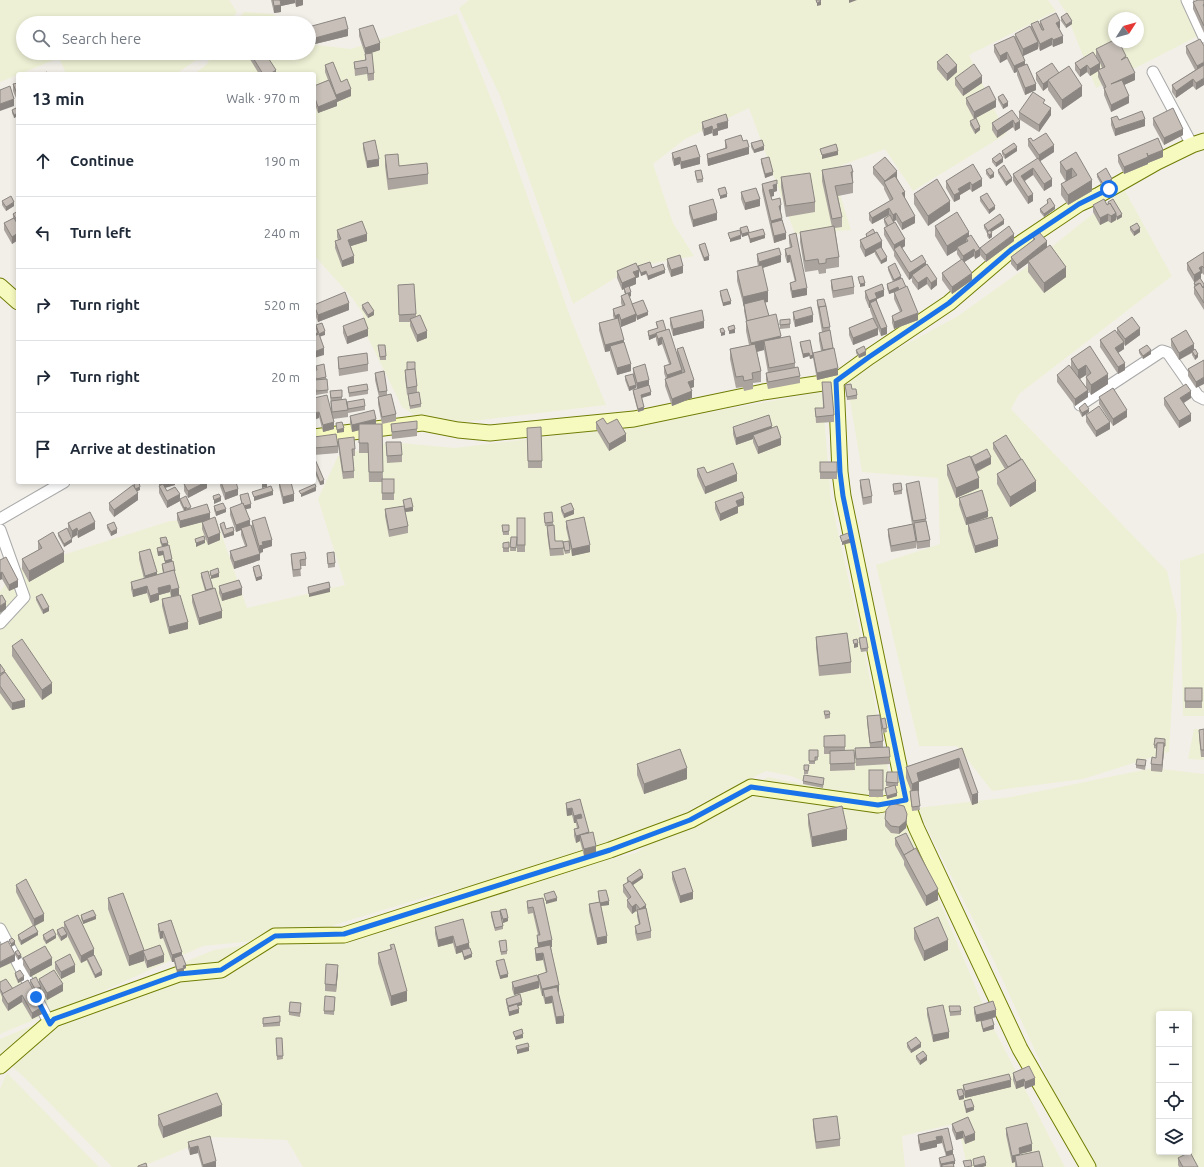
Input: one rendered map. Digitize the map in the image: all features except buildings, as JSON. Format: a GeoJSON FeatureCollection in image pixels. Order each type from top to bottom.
{"type":"FeatureCollection","features":[{"type":"Feature","properties":{"kind":"street"},"geometry":{"type":"LineString","coordinates":[[1188,0],[1204,37]]}},
{"type":"Feature","properties":{"kind":"street"},"geometry":{"type":"LineString","coordinates":[[316,437],[422,423],[458,430],[490,433],[634,419],[763,392],[836,381],[949,303],[1012,249],[1079,204],[1099,195],[1157,162],[1200,145],[1153,72]]}},
{"type":"Feature","properties":{"kind":"street"},"geometry":{"type":"LineString","coordinates":[[0,286],[16,300]]}},
{"type":"Feature","properties":{"kind":"street"},"geometry":{"type":"LineString","coordinates":[[1080,405],[1162,351],[1168,353],[1198,396],[1204,399]]}},
{"type":"Feature","properties":{"kind":"street"},"geometry":{"type":"LineString","coordinates":[[836,381],[840,472],[843,496],[906,800],[916,827],[1020,1049],[1085,1166]]}},
{"type":"Feature","properties":{"kind":"street"},"geometry":{"type":"LineString","coordinates":[[0,519],[61,484]]}},
{"type":"Feature","properties":{"kind":"street"},"geometry":{"type":"LineString","coordinates":[[0,530],[24,598],[0,623]]}},
{"type":"Feature","properties":{"kind":"street"},"geometry":{"type":"LineString","coordinates":[[0,1066],[54,1019],[179,974],[221,970],[275,936],[344,934],[610,850],[690,820],[751,787],[878,805],[906,800]]}},
{"type":"Feature","properties":{"kind":"street"},"geometry":{"type":"LineString","coordinates":[[0,929],[50,1024]]}},
{"type":"Feature","properties":{"kind":"green space"},"geometry":{"type":"Polygon","coordinates":[[[0,0],[229,0],[237,12],[234,16],[16,16],[16,60],[54,60],[25,72],[16,72],[16,75],[0,82],[0,0]]]}},
{"type":"Feature","properties":{"kind":"green space"},"geometry":{"type":"Polygon","coordinates":[[[469,0],[1048,0],[1056,11],[969,55],[1006,134],[913,191],[885,149],[832,169],[851,230],[795,234],[749,108],[685,139],[653,164],[673,223],[694,256],[633,267],[573,304],[500,96],[459,8],[469,0]]]}},
{"type":"Feature","properties":{"kind":"green space"},"geometry":{"type":"Polygon","coordinates":[[[1058,0],[1192,0],[1204,33],[1096,88],[1065,11],[1058,0]]]}},
{"type":"Feature","properties":{"kind":"green space"},"geometry":{"type":"Polygon","coordinates":[[[244,12],[273,14],[275,16],[241,16],[244,12]]]}},
{"type":"Feature","properties":{"kind":"green space"},"geometry":{"type":"Polygon","coordinates":[[[457,14],[506,136],[571,319],[606,405],[431,426],[402,407],[368,338],[363,314],[353,299],[316,257],[316,72],[197,72],[206,65],[209,60],[316,60],[316,45],[351,49],[457,14]]]}},
{"type":"Feature","properties":{"kind":"green space"},"geometry":{"type":"Polygon","coordinates":[[[60,60],[196,60],[179,72],[65,72],[60,60]]]}},
{"type":"Feature","properties":{"kind":"green space"},"geometry":{"type":"Polygon","coordinates":[[[1124,189],[1172,276],[1019,394],[1011,409],[1167,571],[1177,615],[1169,752],[1083,779],[992,791],[957,746],[919,746],[876,565],[940,544],[938,478],[862,472],[846,377],[958,316],[1025,268],[1124,189]]]}},
{"type":"Feature","properties":{"kind":"green space"},"geometry":{"type":"Polygon","coordinates":[[[822,392],[831,500],[863,645],[894,799],[899,805],[989,1019],[1065,1167],[967,1167],[958,1123],[902,1136],[905,1167],[303,1167],[287,1140],[213,1137],[141,1167],[112,1167],[27,1080],[4,1059],[0,1054],[0,1039],[214,950],[316,935],[203,946],[103,991],[0,1034],[0,592],[15,570],[170,521],[216,518],[247,608],[345,585],[318,499],[338,456],[390,442],[455,448],[666,420],[822,392]],[[766,771],[698,805],[627,848],[426,897],[334,925],[329,932],[437,900],[636,853],[682,819],[768,777],[818,787],[791,776],[766,771]]]}},
{"type":"Feature","properties":{"kind":"green space"},"geometry":{"type":"Polygon","coordinates":[[[1204,553],[1204,716],[1183,716],[1180,561],[1204,553]]]}},
{"type":"Feature","properties":{"kind":"green space"},"geometry":{"type":"Polygon","coordinates":[[[1194,729],[1204,729],[1204,760],[1188,759],[1194,729]]]}},
{"type":"Feature","properties":{"kind":"green space"},"geometry":{"type":"Polygon","coordinates":[[[1153,768],[1204,774],[1204,1167],[1090,1167],[993,959],[917,808],[1011,797],[1153,768]]]}},
{"type":"Feature","properties":{"kind":"green space"},"geometry":{"type":"Polygon","coordinates":[[[7,1073],[99,1167],[0,1167],[0,1089],[7,1073]]]}},
{"type":"Feature","properties":{"kind":"route"},"geometry":{"type":"LineString","coordinates":[[36,997],[50,1024],[54,1019],[179,974],[221,970],[275,936],[344,934],[610,850],[690,820],[751,787],[878,805],[906,800],[843,496],[840,472],[836,381],[949,303],[1012,249],[1079,204],[1109,189]]}}]}
